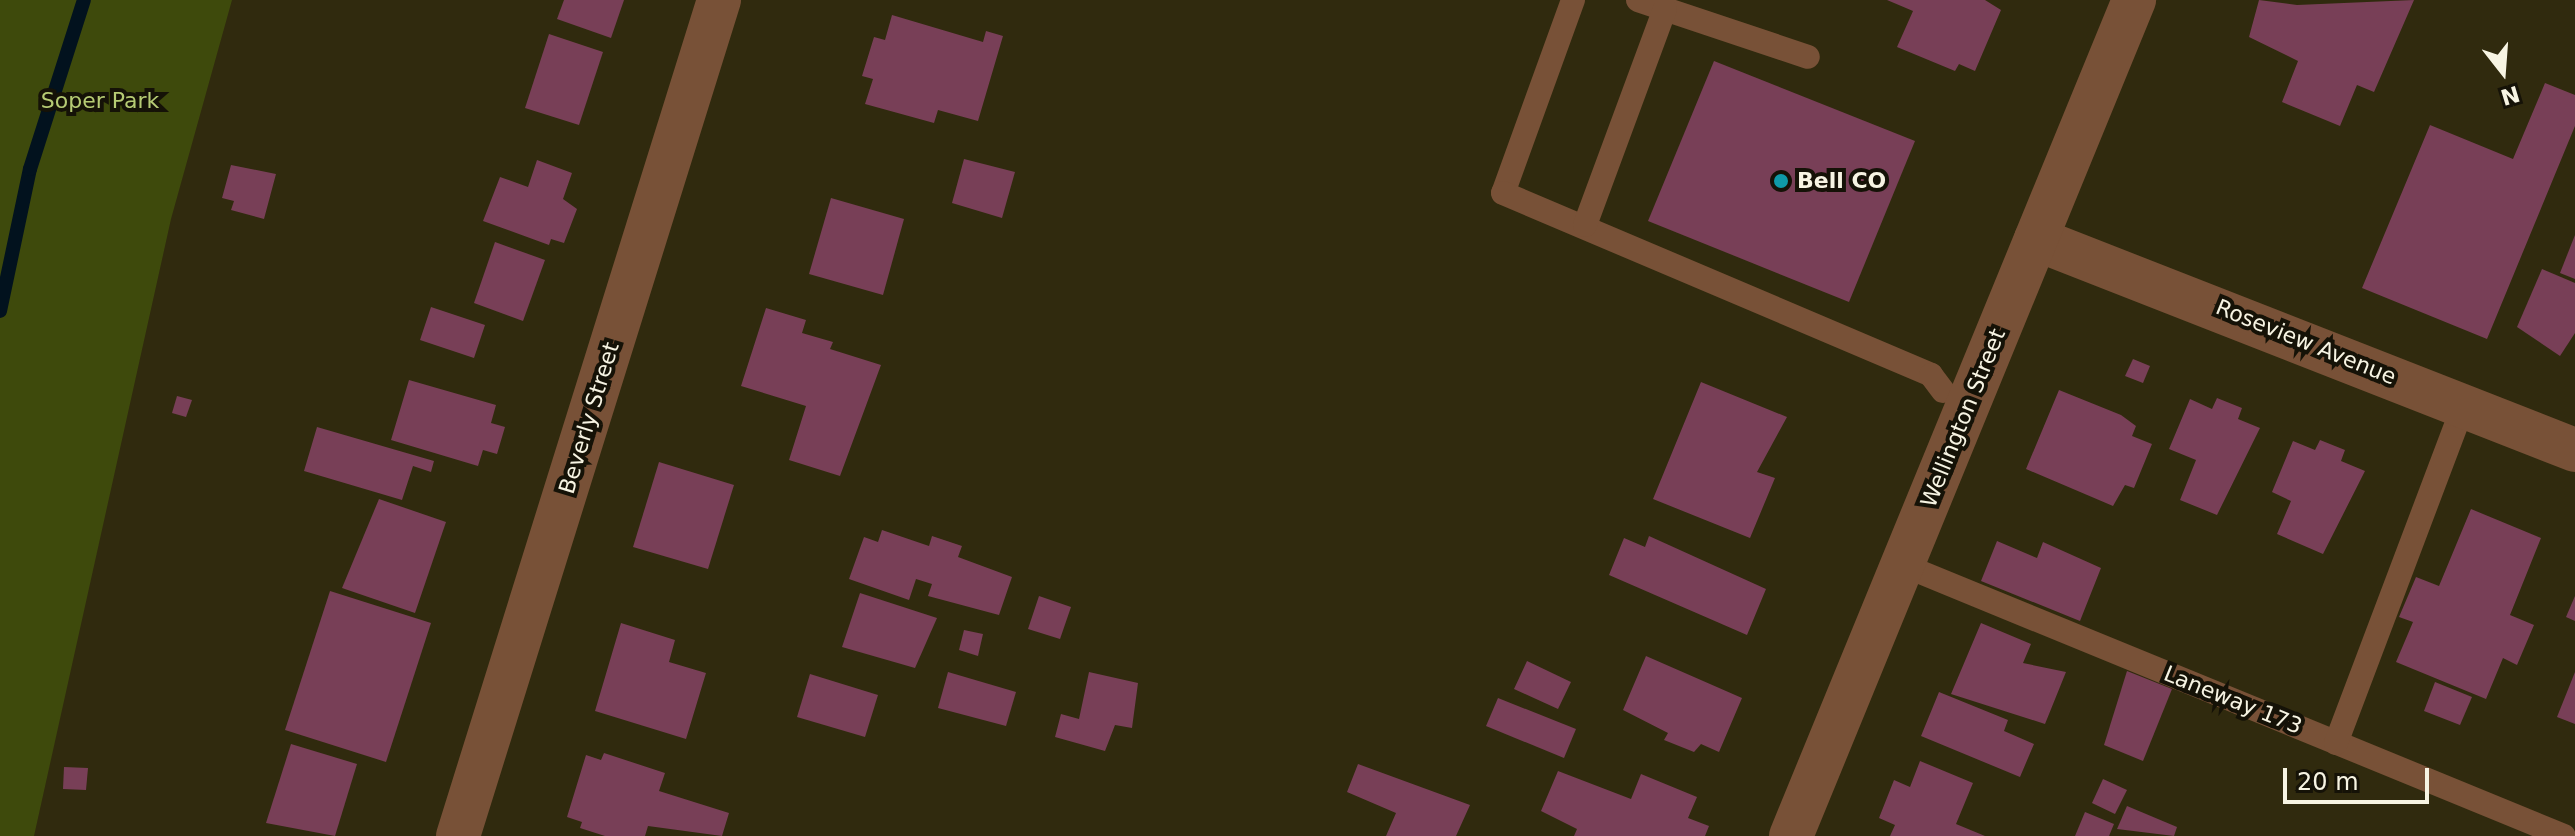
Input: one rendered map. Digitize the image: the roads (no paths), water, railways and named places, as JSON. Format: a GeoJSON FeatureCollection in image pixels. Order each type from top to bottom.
{"type":"FeatureCollection","features":[{"type":"Feature","properties":{"kind":"street","name":"Beverly Street"},"geometry":{"type":"LineString","coordinates":[[458,836],[719,0]]}},
{"type":"Feature","properties":{"kind":"street","name":"Wellington Street"},"geometry":{"type":"LineString","coordinates":[[1791,836],[2134,0]]}},
{"type":"Feature","properties":{"kind":"street","name":"Roseview Avenue"},"geometry":{"type":"LineString","coordinates":[[2036,239],[2575,450]]}},
{"type":"Feature","properties":{"kind":"lane"},"geometry":{"type":"LineString","coordinates":[[1573,0],[1503,193],[1585,225],[1931,375],[1943,391]]}},
{"type":"Feature","properties":{"kind":"lane"},"geometry":{"type":"LineString","coordinates":[[1638,0],[1808,57]]}},
{"type":"Feature","properties":{"kind":"lane"},"geometry":{"type":"LineString","coordinates":[[1585,225],[1665,9]]}},
{"type":"Feature","properties":{"kind":"lane"},"geometry":{"type":"LineString","coordinates":[[2336,743],[2464,405]]}},
{"type":"Feature","properties":{"kind":"lane","name":"Laneway 173"},"geometry":{"type":"LineString","coordinates":[[1903,565],[2564,836]]}},
{"type":"Feature","properties":{"kind":"waterway"},"geometry":{"type":"LineString","coordinates":[[0,311],[30,169],[84,0]]}},
{"type":"Feature","properties":{"kind":"place","name":"Bell CO"},"geometry":{"type":"Point","coordinates":[1781,181]}},
{"type":"Feature","properties":{"kind":"park label","name":"Soper Park"},"geometry":{"type":"Point","coordinates":[100,101]}}]}
